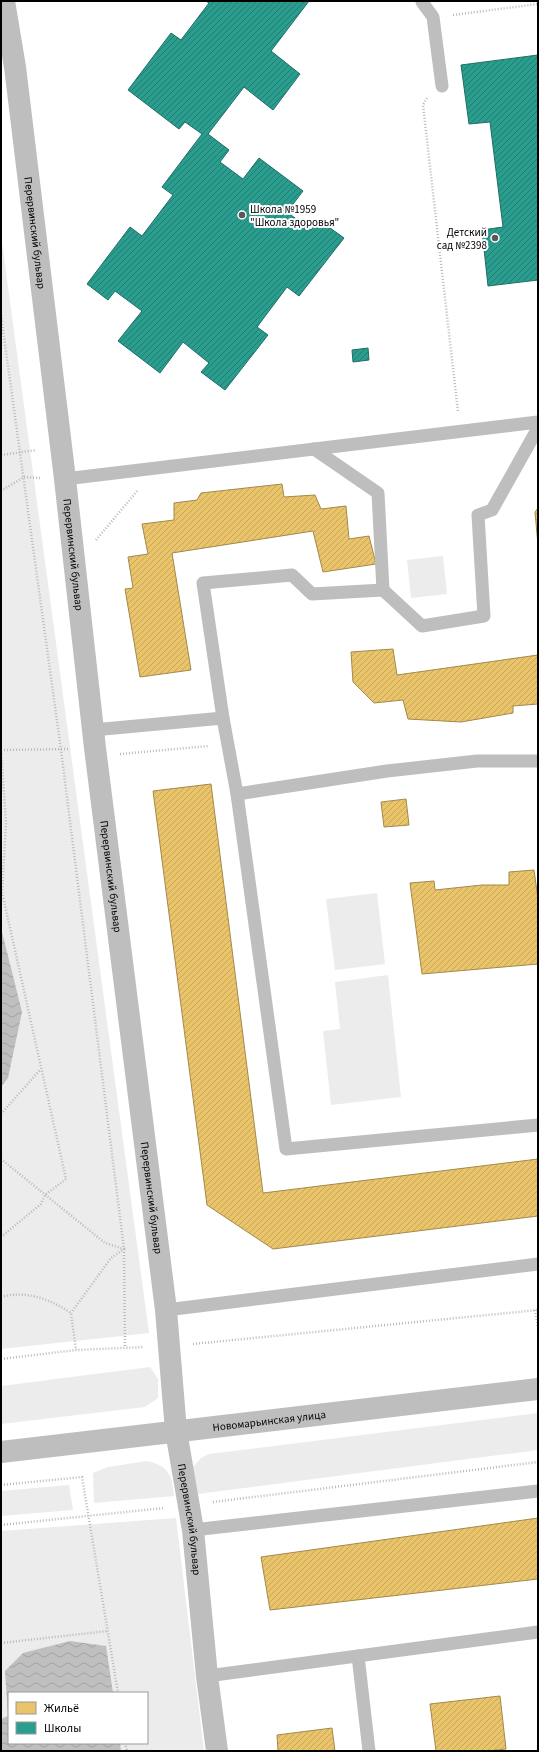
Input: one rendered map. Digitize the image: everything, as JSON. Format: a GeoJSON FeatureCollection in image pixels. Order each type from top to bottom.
{"type":"FeatureCollection","features":[{"type":"Feature","properties":{"kind":"street","name":"Перервинский бульвар"},"geometry":{"type":"LineString","coordinates":[[4,1],[15,67],[65,479],[93,730],[166,1310],[176,1431],[193,1530],[207,1676],[217,1751]]}},
{"type":"Feature","properties":{"kind":"street","name":"Новомарьинская улица"},"geometry":{"type":"LineString","coordinates":[[1,1452],[538,1389]]}},
{"type":"Feature","properties":{"kind":"lane"},"geometry":{"type":"LineString","coordinates":[[424,1],[433,17],[442,86]]}},
{"type":"Feature","properties":{"kind":"lane"},"geometry":{"type":"LineString","coordinates":[[65,479],[538,422]]}},
{"type":"Feature","properties":{"kind":"lane"},"geometry":{"type":"LineString","coordinates":[[314,449],[378,493],[383,590],[422,626],[484,616],[478,515],[492,510],[538,428]]}},
{"type":"Feature","properties":{"kind":"lane"},"geometry":{"type":"LineString","coordinates":[[383,590],[312,594],[292,575],[203,583],[223,718],[237,794],[286,1149],[538,1125]]}},
{"type":"Feature","properties":{"kind":"lane"},"geometry":{"type":"LineString","coordinates":[[93,730],[223,718]]}},
{"type":"Feature","properties":{"kind":"lane"},"geometry":{"type":"LineString","coordinates":[[237,794],[387,771],[470,762],[538,761]]}},
{"type":"Feature","properties":{"kind":"lane"},"geometry":{"type":"LineString","coordinates":[[166,1310],[538,1264]]}},
{"type":"Feature","properties":{"kind":"lane"},"geometry":{"type":"LineString","coordinates":[[193,1530],[538,1491]]}},
{"type":"Feature","properties":{"kind":"lane"},"geometry":{"type":"LineString","coordinates":[[207,1676],[538,1632]]}},
{"type":"Feature","properties":{"kind":"lane"},"geometry":{"type":"LineString","coordinates":[[358,1656],[369,1751]]}},
{"type":"Feature","properties":{"kind":"path"},"geometry":{"type":"LineString","coordinates":[[433,17],[538,4]]}},
{"type":"Feature","properties":{"kind":"path"},"geometry":{"type":"LineString","coordinates":[[440,68],[423,105],[460,432]]}},
{"type":"Feature","properties":{"kind":"path"},"geometry":{"type":"LineString","coordinates":[[1,315],[61,750],[124,1249],[125,1347]]}},
{"type":"Feature","properties":{"kind":"path"},"geometry":{"type":"LineString","coordinates":[[92,545],[157,468]]}},
{"type":"Feature","properties":{"kind":"path"},"geometry":{"type":"LineString","coordinates":[[1,491],[24,477],[65,479]]}},
{"type":"Feature","properties":{"kind":"path"},"geometry":{"type":"LineString","coordinates":[[1,750],[6,823],[2,892],[40,1070],[66,1179],[45,1195],[41,1204],[1,1237]]}},
{"type":"Feature","properties":{"kind":"path"},"geometry":{"type":"LineString","coordinates":[[1,1114],[40,1070]]}},
{"type":"Feature","properties":{"kind":"path"},"geometry":{"type":"LineString","coordinates":[[1,1159],[105,1243],[124,1249]]}},
{"type":"Feature","properties":{"kind":"path"},"geometry":{"type":"LineString","coordinates":[[76,1350],[71,1313],[111,1258],[124,1249]]}},
{"type":"Feature","properties":{"kind":"path"},"geometry":{"type":"LineString","coordinates":[[1,1297],[35,1296],[56,1303],[71,1313]]}},
{"type":"Feature","properties":{"kind":"path"},"geometry":{"type":"LineString","coordinates":[[1,1359],[76,1350],[170,1346],[537,1310],[538,1328]]}},
{"type":"Feature","properties":{"kind":"path"},"geometry":{"type":"LineString","coordinates":[[1,1525],[89,1517],[538,1462]]}},
{"type":"Feature","properties":{"kind":"path"},"geometry":{"type":"LineString","coordinates":[[1,1484],[82,1477],[118,1692]]}},
{"type":"Feature","properties":{"kind":"path"},"geometry":{"type":"LineString","coordinates":[[1,1643],[108,1632]]}},
{"type":"Feature","properties":{"kind":"shaded area"},"geometry":{"type":"Polygon","coordinates":[[[1,235],[149,1333],[1,1349],[1,235]]]}},
{"type":"Feature","properties":{"kind":"shaded area"},"geometry":{"type":"Polygon","coordinates":[[[443,556],[447,594],[411,598],[407,560],[443,556]]]}},
{"type":"Feature","properties":{"kind":"shaded area"},"geometry":{"type":"Polygon","coordinates":[[[377,893],[385,964],[335,970],[326,899],[377,893]]]}},
{"type":"Feature","properties":{"kind":"shaded area"},"geometry":{"type":"Polygon","coordinates":[[[388,975],[401,1097],[331,1105],[323,1031],[340,1029],[335,982],[388,975]]]}},
{"type":"Feature","properties":{"kind":"shaded area"},"geometry":{"type":"Polygon","coordinates":[[[150,1367],[158,1379],[158,1398],[145,1407],[1,1424],[1,1386],[150,1367]]]}},
{"type":"Feature","properties":{"kind":"shaded area"},"geometry":{"type":"Polygon","coordinates":[[[538,1413],[538,1450],[198,1494],[193,1467],[201,1458],[209,1454],[538,1413]]]}},
{"type":"Feature","properties":{"kind":"shaded area"},"geometry":{"type":"Polygon","coordinates":[[[147,1461],[160,1466],[168,1472],[172,1482],[174,1496],[94,1503],[93,1473],[108,1467],[147,1461]]]}},
{"type":"Feature","properties":{"kind":"shaded area"},"geometry":{"type":"Polygon","coordinates":[[[69,1485],[73,1510],[1,1516],[1,1491],[69,1485]]]}},
{"type":"Feature","properties":{"kind":"shaded area"},"geometry":{"type":"Polygon","coordinates":[[[176,1518],[204,1751],[1,1751],[1,1531],[176,1518]]]}},
{"type":"Feature","properties":{"kind":"water"},"geometry":{"type":"Polygon","coordinates":[[[1,928],[22,1012],[8,1078],[1,1087],[1,928]]]}},
{"type":"Feature","properties":{"kind":"water"},"geometry":{"type":"Polygon","coordinates":[[[70,1641],[106,1646],[113,1692],[8,1692],[8,1716],[5,1671],[23,1653],[70,1641]]]}},
{"type":"Feature","properties":{"kind":"water"},"geometry":{"type":"Polygon","coordinates":[[[8,1716],[8,1744],[120,1744],[121,1751],[1,1751],[1,1719],[8,1716]]]}},
{"type":"Feature","properties":{"kind":"building: Жильё"},"geometry":{"type":"Polygon","coordinates":[[[282,484],[284,497],[315,495],[321,509],[346,506],[349,539],[369,536],[376,564],[323,572],[313,531],[172,553],[191,670],[140,677],[125,589],[133,588],[128,557],[148,554],[142,524],[174,520],[174,503],[197,500],[201,493],[282,484]]]}},
{"type":"Feature","properties":{"kind":"building: Жильё"},"geometry":{"type":"Polygon","coordinates":[[[538,508],[538,545],[535,512],[538,508]]]}},
{"type":"Feature","properties":{"kind":"building: Жильё"},"geometry":{"type":"Polygon","coordinates":[[[393,649],[397,675],[538,655],[538,704],[513,706],[513,713],[461,722],[408,719],[403,700],[374,703],[353,682],[351,652],[393,649]]]}},
{"type":"Feature","properties":{"kind":"building: Жильё"},"geometry":{"type":"Polygon","coordinates":[[[211,784],[263,1193],[538,1159],[538,1216],[273,1249],[207,1205],[153,791],[211,784]]]}},
{"type":"Feature","properties":{"kind":"building: Жильё"},"geometry":{"type":"Polygon","coordinates":[[[406,799],[409,825],[384,827],[381,802],[406,799]]]}},
{"type":"Feature","properties":{"kind":"building: Жильё"},"geometry":{"type":"Polygon","coordinates":[[[534,870],[538,899],[538,964],[422,974],[410,883],[434,881],[435,890],[482,885],[509,885],[509,872],[534,870]]]}},
{"type":"Feature","properties":{"kind":"building: Жильё"},"geometry":{"type":"Polygon","coordinates":[[[538,1518],[538,1579],[270,1610],[261,1557],[538,1518]]]}},
{"type":"Feature","properties":{"kind":"building: Жильё"},"geometry":{"type":"Polygon","coordinates":[[[500,1696],[506,1749],[489,1751],[436,1751],[430,1704],[500,1696]]]}},
{"type":"Feature","properties":{"kind":"building: Жильё"},"geometry":{"type":"Polygon","coordinates":[[[332,1728],[335,1751],[278,1751],[277,1735],[332,1728]]]}},
{"type":"Feature","properties":{"kind":"building: Школы"},"geometry":{"type":"Polygon","coordinates":[[[206,1],[309,1],[271,51],[300,74],[273,110],[244,87],[208,134],[229,150],[220,162],[243,179],[259,158],[303,191],[287,212],[311,230],[319,220],[344,238],[299,296],[287,287],[257,327],[268,335],[225,390],[201,372],[209,363],[183,342],[160,373],[118,341],[142,311],[115,291],[108,300],[87,284],[130,227],[142,236],[173,195],[162,187],[202,134],[185,122],[179,129],[128,90],[171,33],[181,40],[209,3],[206,1]]]}},
{"type":"Feature","properties":{"kind":"building: Школы"},"geometry":{"type":"Polygon","coordinates":[[[538,55],[538,280],[488,286],[482,230],[503,227],[490,122],[469,124],[461,65],[538,55]]]}},
{"type":"Feature","properties":{"kind":"building: Школы"},"geometry":{"type":"Polygon","coordinates":[[[368,348],[369,360],[353,362],[352,350],[368,348]]]}},
{"type":"Feature","properties":{"kind":"place","name":"Школа №1959 \"Школа здоровья\""},"geometry":{"type":"Point","coordinates":[242,215]}},
{"type":"Feature","properties":{"kind":"place","name":"Детский сад №2398"},"geometry":{"type":"Point","coordinates":[495,238]}}]}
